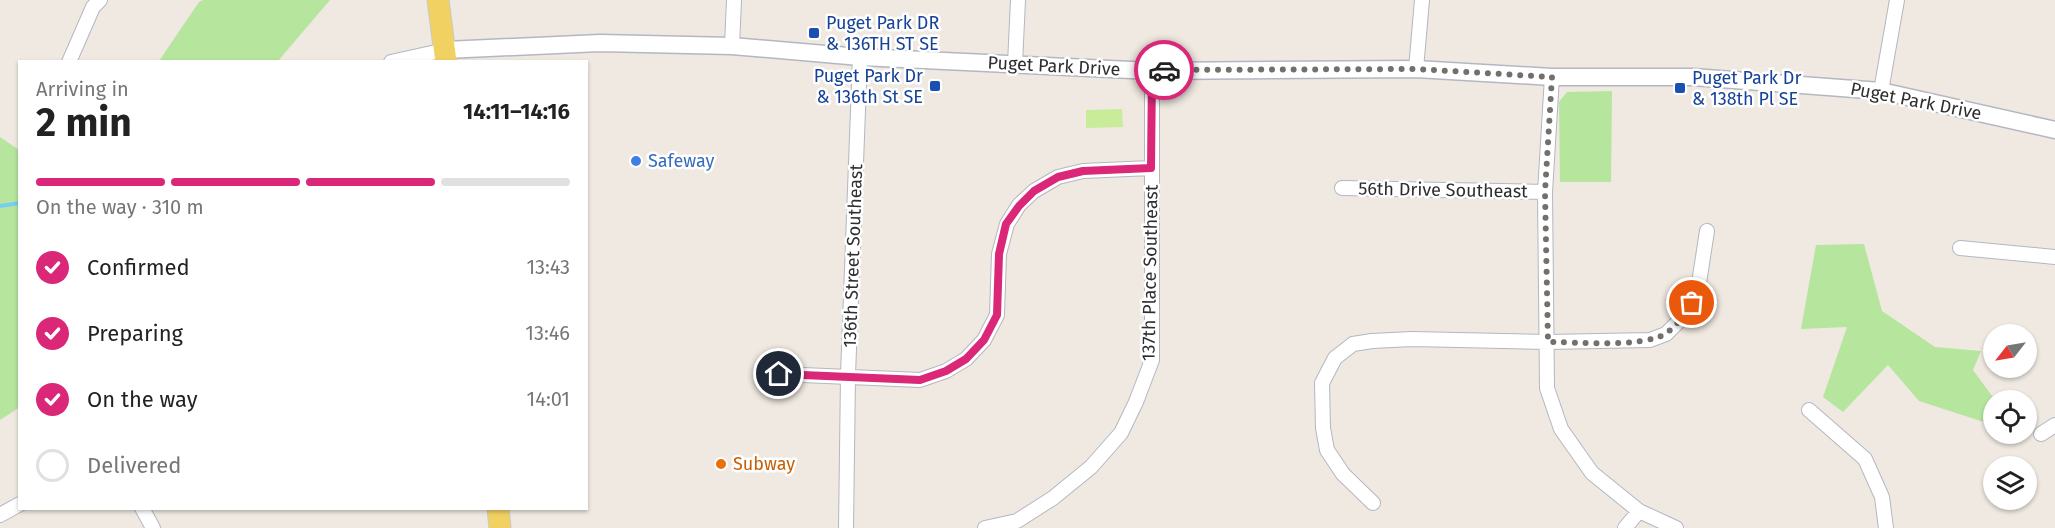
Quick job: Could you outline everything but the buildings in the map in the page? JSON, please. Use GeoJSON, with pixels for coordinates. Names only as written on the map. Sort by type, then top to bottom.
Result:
{"type":"FeatureCollection","features":[{"type":"Feature","properties":{"kind":"main road"},"geometry":{"type":"LineString","coordinates":[[438,0],[445,56]]}},
{"type":"Feature","properties":{"kind":"main road"},"geometry":{"type":"LineString","coordinates":[[498,510],[500,528]]}},
{"type":"Feature","properties":{"kind":"street"},"geometry":{"type":"LineString","coordinates":[[732,46],[734,0]]}},
{"type":"Feature","properties":{"kind":"street"},"geometry":{"type":"LineString","coordinates":[[1015,64],[1018,0]]}},
{"type":"Feature","properties":{"kind":"street"},"geometry":{"type":"LineString","coordinates":[[1416,69],[1422,0]]}},
{"type":"Feature","properties":{"kind":"street"},"geometry":{"type":"LineString","coordinates":[[1881,91],[1897,0]]}},
{"type":"Feature","properties":{"kind":"street"},"geometry":{"type":"LineString","coordinates":[[70,60],[92,2]]}},
{"type":"Feature","properties":{"kind":"street","name":"Puget Park Drive"},"geometry":{"type":"LineString","coordinates":[[445,56],[600,43],[732,46],[860,57],[1152,71],[1416,69],[1552,77],[1693,77],[1881,91],[2055,130]]}},
{"type":"Feature","properties":{"kind":"street"},"geometry":{"type":"LineString","coordinates":[[409,60],[445,56]]}},
{"type":"Feature","properties":{"kind":"street","name":"136th Street Southeast"},"geometry":{"type":"LineString","coordinates":[[846,528],[848,375],[860,57]]}},
{"type":"Feature","properties":{"kind":"street","name":"137th Place Southeast"},"geometry":{"type":"LineString","coordinates":[[985,528],[1017,521],[1053,498],[1091,467],[1121,433],[1152,360],[1152,71]]}},
{"type":"Feature","properties":{"kind":"street"},"geometry":{"type":"LineString","coordinates":[[1552,77],[1545,192],[1547,388],[1561,429],[1592,473],[1639,512],[1676,528]]}},
{"type":"Feature","properties":{"kind":"street"},"geometry":{"type":"LineString","coordinates":[[779,374],[848,375],[920,380],[946,371],[966,359],[984,340],[997,315],[999,254],[1006,224],[1034,191],[1058,177],[1083,171],[1151,168]]}},
{"type":"Feature","properties":{"kind":"street","name":"56th Drive Southeast"},"geometry":{"type":"LineString","coordinates":[[1341,188],[1545,192]]}},
{"type":"Feature","properties":{"kind":"street"},"geometry":{"type":"LineString","coordinates":[[1373,503],[1343,474],[1327,450],[1323,428],[1322,383],[1335,358],[1353,344],[1372,341],[1412,339],[1548,342],[1650,340],[1666,334],[1682,318],[1692,303],[1699,283],[1707,231]]}},
{"type":"Feature","properties":{"kind":"street"},"geometry":{"type":"LineString","coordinates":[[1960,248],[2055,257]]}},
{"type":"Feature","properties":{"kind":"street"},"geometry":{"type":"LineString","coordinates":[[1809,410],[1865,459],[1882,497],[1886,528]]}},
{"type":"Feature","properties":{"kind":"street"},"geometry":{"type":"LineString","coordinates":[[2041,434],[2055,425]]}},
{"type":"Feature","properties":{"kind":"street"},"geometry":{"type":"LineString","coordinates":[[0,515],[18,505]]}},
{"type":"Feature","properties":{"kind":"street"},"geometry":{"type":"LineString","coordinates":[[143,510],[153,528]]}},
{"type":"Feature","properties":{"kind":"street"},"geometry":{"type":"LineString","coordinates":[[1625,528],[1639,512]]}},
{"type":"Feature","properties":{"kind":"green space"},"geometry":{"type":"Polygon","coordinates":[[[203,0],[330,0],[279,60],[160,60],[199,2],[203,0]]]}},
{"type":"Feature","properties":{"kind":"green space"},"geometry":{"type":"Polygon","coordinates":[[[1612,91],[1611,182],[1560,182],[1559,102],[1567,92],[1612,91]]]}},
{"type":"Feature","properties":{"kind":"green space"},"geometry":{"type":"Polygon","coordinates":[[[1122,109],[1123,127],[1086,128],[1086,110],[1122,109]]]}},
{"type":"Feature","properties":{"kind":"green space"},"geometry":{"type":"Polygon","coordinates":[[[0,137],[18,149],[18,408],[0,420],[0,137]]]}},
{"type":"Feature","properties":{"kind":"green space"},"geometry":{"type":"Polygon","coordinates":[[[1864,244],[1882,311],[1935,347],[1981,351],[1973,370],[1988,390],[1983,390],[1983,422],[1919,401],[1888,365],[1843,412],[1823,397],[1847,327],[1801,329],[1816,245],[1864,244]]]}},
{"type":"Feature","properties":{"kind":"waterway"},"geometry":{"type":"LineString","coordinates":[[0,206],[18,203]]}},
{"type":"Feature","properties":{"kind":"way so far"},"geometry":{"type":"LineString","coordinates":[[1164,70],[1416,69],[1552,77],[1545,192],[1548,342],[1650,340],[1666,334],[1682,318],[1692,303]]}},
{"type":"Feature","properties":{"kind":"place","name":"Puget Park DR & 136TH ST SE"},"geometry":{"type":"Point","coordinates":[814,33]}},
{"type":"Feature","properties":{"kind":"place","name":"Puget Park Dr & 136th St SE"},"geometry":{"type":"Point","coordinates":[935,86]}},
{"type":"Feature","properties":{"kind":"place","name":"Puget Park Dr & 138th Pl SE"},"geometry":{"type":"Point","coordinates":[1680,88]}},
{"type":"Feature","properties":{"kind":"place","name":"Safeway"},"geometry":{"type":"Point","coordinates":[636,161]}},
{"type":"Feature","properties":{"kind":"place","name":"Subway"},"geometry":{"type":"Point","coordinates":[721,464]}},
{"type":"Feature","properties":{"kind":"route"},"geometry":{"type":"LineString","coordinates":[[779,374],[848,375],[920,380],[946,371],[966,359],[984,340],[997,315],[999,254],[1006,224],[1019,206],[1034,191],[1058,177],[1083,171],[1151,168],[1152,71],[1164,70]]}}]}
